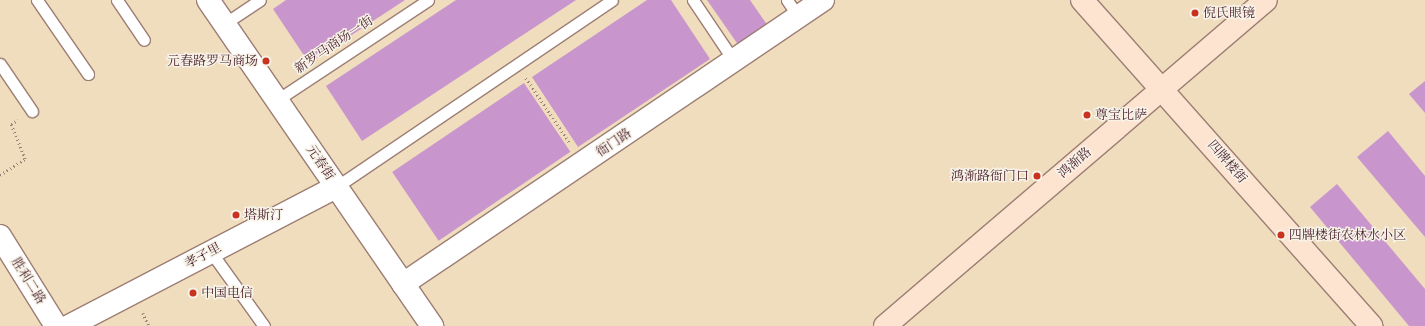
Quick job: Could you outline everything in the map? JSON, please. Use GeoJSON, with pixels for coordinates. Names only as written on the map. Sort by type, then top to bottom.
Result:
{"type":"FeatureCollection","features":[{"type":"Feature","properties":{"kind":"street","name":"元春街"},"geometry":{"type":"LineString","coordinates":[[208,0],[432,326]]}},
{"type":"Feature","properties":{"kind":"street","name":"衙门路"},"geometry":{"type":"LineString","coordinates":[[403,284],[799,18],[823,0]]}},
{"type":"Feature","properties":{"kind":"street","name":"四牌楼街"},"geometry":{"type":"LineString","coordinates":[[1082,0],[1162,88],[1371,326]]}},
{"type":"Feature","properties":{"kind":"street","name":"鸿渐路"},"geometry":{"type":"LineString","coordinates":[[885,326],[1266,0]]}},
{"type":"Feature","properties":{"kind":"street","name":"孝子里"},"geometry":{"type":"LineString","coordinates":[[70,326],[336,187]]}},
{"type":"Feature","properties":{"kind":"street","name":"胜利二路"},"geometry":{"type":"LineString","coordinates":[[0,236],[56,326]]}},
{"type":"Feature","properties":{"kind":"lane"},"geometry":{"type":"LineString","coordinates":[[37,0],[88,74]]}},
{"type":"Feature","properties":{"kind":"lane"},"geometry":{"type":"LineString","coordinates":[[117,0],[144,40]]}},
{"type":"Feature","properties":{"kind":"lane"},"geometry":{"type":"LineString","coordinates":[[224,24],[260,0]]}},
{"type":"Feature","properties":{"kind":"lane","name":"新罗马商场一街"},"geometry":{"type":"LineString","coordinates":[[277,100],[428,0]]}},
{"type":"Feature","properties":{"kind":"lane"},"geometry":{"type":"LineString","coordinates":[[336,187],[612,0]]}},
{"type":"Feature","properties":{"kind":"lane"},"geometry":{"type":"LineString","coordinates":[[693,0],[734,61]]}},
{"type":"Feature","properties":{"kind":"lane"},"geometry":{"type":"LineString","coordinates":[[787,0],[799,18]]}},
{"type":"Feature","properties":{"kind":"lane"},"geometry":{"type":"LineString","coordinates":[[0,64],[32,111]]}},
{"type":"Feature","properties":{"kind":"lane"},"geometry":{"type":"LineString","coordinates":[[212,252],[264,326]]}},
{"type":"Feature","properties":{"kind":"path"},"geometry":{"type":"LineString","coordinates":[[517,64],[584,163]]}},
{"type":"Feature","properties":{"kind":"path"},"geometry":{"type":"LineString","coordinates":[[0,175],[25,159],[11,124],[32,111]]}},
{"type":"Feature","properties":{"kind":"building"},"geometry":{"type":"Polygon","coordinates":[[[286,0],[405,0],[309,63],[273,9],[286,0]]]}},
{"type":"Feature","properties":{"kind":"building"},"geometry":{"type":"Polygon","coordinates":[[[456,0],[576,0],[362,141],[326,86],[456,0]]]}},
{"type":"Feature","properties":{"kind":"building"},"geometry":{"type":"Polygon","coordinates":[[[647,0],[671,0],[710,59],[578,147],[532,77],[647,0]]]}},
{"type":"Feature","properties":{"kind":"building"},"geometry":{"type":"Polygon","coordinates":[[[707,0],[750,0],[768,26],[739,46],[707,0]]]}},
{"type":"Feature","properties":{"kind":"building"},"geometry":{"type":"Polygon","coordinates":[[[1425,81],[1425,113],[1409,94],[1425,81]]]}},
{"type":"Feature","properties":{"kind":"building"},"geometry":{"type":"Polygon","coordinates":[[[524,83],[570,152],[439,241],[392,172],[524,83]]]}},
{"type":"Feature","properties":{"kind":"building"},"geometry":{"type":"Polygon","coordinates":[[[1388,131],[1425,176],[1425,237],[1357,157],[1388,131]]]}},
{"type":"Feature","properties":{"kind":"building"},"geometry":{"type":"Polygon","coordinates":[[[1337,184],[1425,289],[1425,326],[1409,326],[1310,207],[1337,184]]]}},
{"type":"Feature","properties":{"kind":"place","name":"倪氏眼镜"},"geometry":{"type":"Point","coordinates":[1195,13]}},
{"type":"Feature","properties":{"kind":"place","name":"元春路罗马商场"},"geometry":{"type":"Point","coordinates":[266,61]}},
{"type":"Feature","properties":{"kind":"place","name":"尊宝比萨"},"geometry":{"type":"Point","coordinates":[1087,115]}},
{"type":"Feature","properties":{"kind":"place","name":"鸿渐路衙门口"},"geometry":{"type":"Point","coordinates":[1037,176]}},
{"type":"Feature","properties":{"kind":"place","name":"塔斯汀"},"geometry":{"type":"Point","coordinates":[236,215]}},
{"type":"Feature","properties":{"kind":"place","name":"四牌楼街农林水小区"},"geometry":{"type":"Point","coordinates":[1281,235]}},
{"type":"Feature","properties":{"kind":"place","name":"中国电信"},"geometry":{"type":"Point","coordinates":[193,293]}}]}
